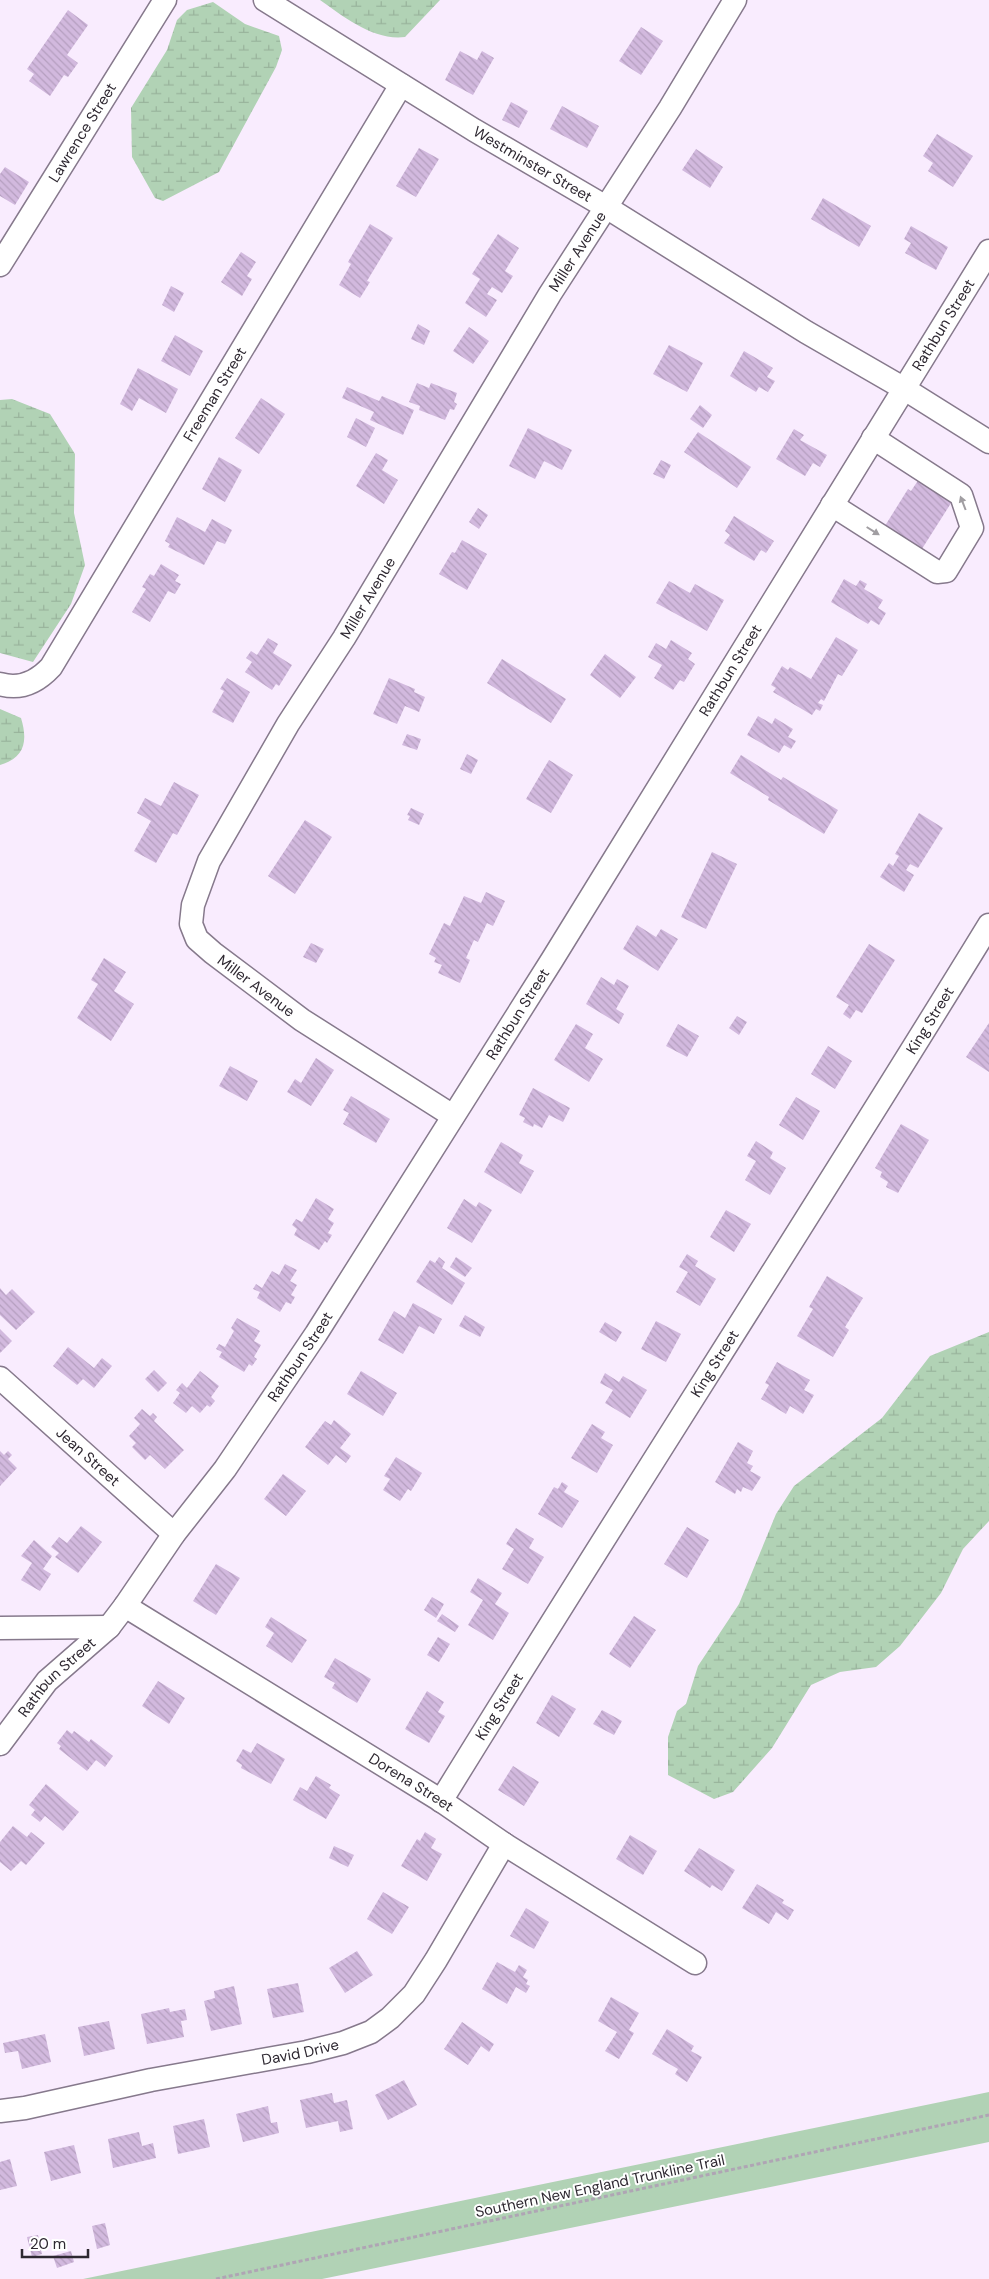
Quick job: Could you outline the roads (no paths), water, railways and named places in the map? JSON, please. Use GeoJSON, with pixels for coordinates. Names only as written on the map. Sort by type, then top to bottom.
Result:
{"type":"FeatureCollection","features":[{"type":"Feature","properties":{"kind":"street","name":"Lawrence Street"},"geometry":{"type":"LineString","coordinates":[[0,265],[165,0]]}},
{"type":"Feature","properties":{"kind":"street","name":"Westminster Street"},"geometry":{"type":"LineString","coordinates":[[265,0],[401,85],[606,207],[806,332],[903,388],[989,442]]}},
{"type":"Feature","properties":{"kind":"street","name":"Miller Avenue"},"geometry":{"type":"LineString","coordinates":[[453,1116],[302,1020],[221,959],[198,939],[191,924],[193,905],[209,861],[288,724],[344,638],[530,326],[670,108],[735,0]]}},
{"type":"Feature","properties":{"kind":"street","name":"Freeman Street"},"geometry":{"type":"LineString","coordinates":[[7,685],[34,681],[51,667],[401,85]]}},
{"type":"Feature","properties":{"kind":"street","name":"Rathbun Street"},"geometry":{"type":"LineString","coordinates":[[0,1744],[47,1681],[108,1627],[125,1606],[174,1534],[225,1469],[316,1334],[552,960],[989,251]]}},
{"type":"Feature","properties":{"kind":"street"},"geometry":{"type":"LineString","coordinates":[[832,505],[937,572],[946,571],[972,528],[961,495],[873,438]]}},
{"type":"Feature","properties":{"kind":"street","name":"King Street"},"geometry":{"type":"LineString","coordinates":[[441,1801],[578,1578],[762,1292],[989,925]]}},
{"type":"Feature","properties":{"kind":"street","name":"Jean Street"},"geometry":{"type":"LineString","coordinates":[[0,1378],[174,1534]]}},
{"type":"Feature","properties":{"kind":"street","name":"Dorena Street"},"geometry":{"type":"LineString","coordinates":[[125,1606],[441,1801],[504,1844],[695,1963]]}},
{"type":"Feature","properties":{"kind":"street"},"geometry":{"type":"LineString","coordinates":[[0,1628],[108,1627]]}},
{"type":"Feature","properties":{"kind":"street","name":"David Drive"},"geometry":{"type":"LineString","coordinates":[[0,2111],[25,2108],[151,2080],[307,2052],[344,2043],[371,2032],[390,2018],[414,1994],[504,1844]]}}]}
